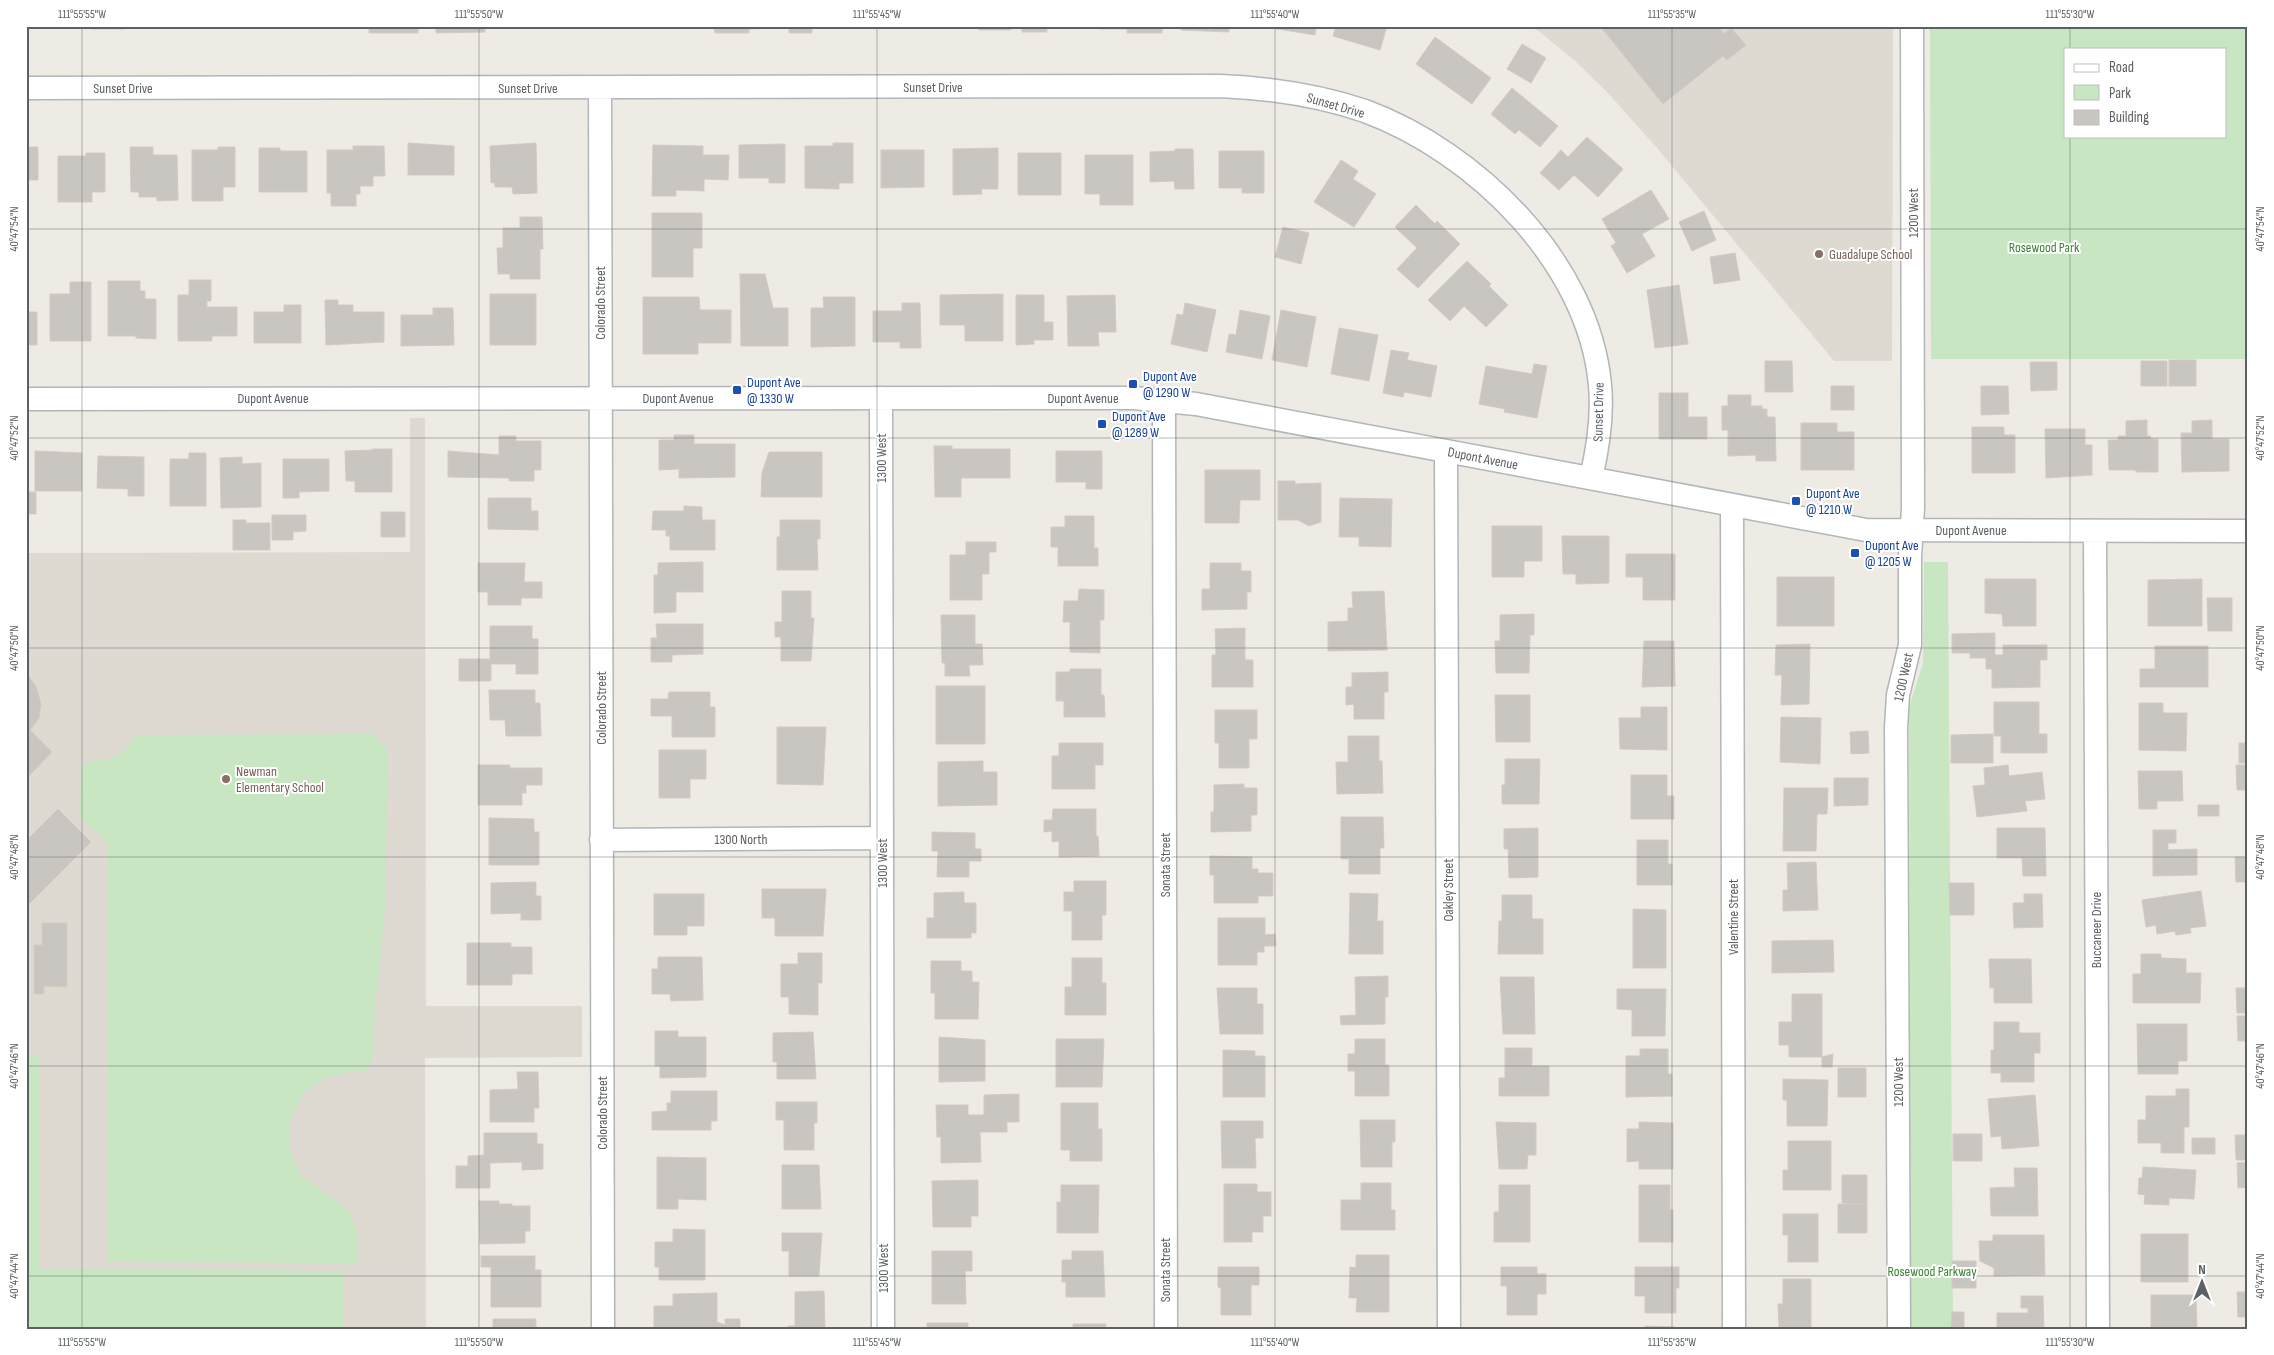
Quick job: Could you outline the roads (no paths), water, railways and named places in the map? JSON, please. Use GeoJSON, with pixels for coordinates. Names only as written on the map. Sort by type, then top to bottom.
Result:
{"type":"FeatureCollection","features":[{"type":"Feature","properties":{"kind":"street","name":"1200 West"},"geometry":{"type":"LineString","coordinates":[[1899,1329],[1896,711],[1910,645],[1914,508],[1912,26]]}},
{"type":"Feature","properties":{"kind":"street","name":"Sunset Drive"},"geometry":{"type":"LineString","coordinates":[[26,88],[1220,86],[1259,88],[1296,94],[1365,112],[1401,128],[1432,146],[1492,189],[1522,220],[1561,270],[1575,295],[1585,319],[1600,383],[1600,422],[1591,478]]}},
{"type":"Feature","properties":{"kind":"street","name":"Colorado Street"},"geometry":{"type":"LineString","coordinates":[[600,88],[603,1329]]}},
{"type":"Feature","properties":{"kind":"street","name":"1300 West"},"geometry":{"type":"LineString","coordinates":[[881,398],[883,1329]]}},
{"type":"Feature","properties":{"kind":"street","name":"Dupont Avenue"},"geometry":{"type":"LineString","coordinates":[[26,399],[1134,398],[1196,404],[1866,530],[2248,531]]}},
{"type":"Feature","properties":{"kind":"street","name":"Sonata Street"},"geometry":{"type":"LineString","coordinates":[[1164,400],[1166,1329]]}},
{"type":"Feature","properties":{"kind":"street","name":"Oakley Street"},"geometry":{"type":"LineString","coordinates":[[1446,451],[1449,1329]]}},
{"type":"Feature","properties":{"kind":"street","name":"Valentine Street"},"geometry":{"type":"LineString","coordinates":[[1732,505],[1734,1329]]}},
{"type":"Feature","properties":{"kind":"street","name":"Buccaneer Drive"},"geometry":{"type":"LineString","coordinates":[[2095,531],[2098,1329]]}},
{"type":"Feature","properties":{"kind":"street","name":"1300 North"},"geometry":{"type":"LineString","coordinates":[[601,840],[882,838]]}},
{"type":"Feature","properties":{"kind":"place","name":"Guadalupe School"},"geometry":{"type":"Point","coordinates":[1819,254]}},
{"type":"Feature","properties":{"kind":"place","name":"Dupont Ave @ 1290 W"},"geometry":{"type":"Point","coordinates":[1133,384]}},
{"type":"Feature","properties":{"kind":"place","name":"Dupont Ave @ 1330 W"},"geometry":{"type":"Point","coordinates":[737,390]}},
{"type":"Feature","properties":{"kind":"place","name":"Dupont Ave @ 1289 W"},"geometry":{"type":"Point","coordinates":[1102,424]}},
{"type":"Feature","properties":{"kind":"place","name":"Dupont Ave @ 1210 W"},"geometry":{"type":"Point","coordinates":[1796,501]}},
{"type":"Feature","properties":{"kind":"place","name":"Dupont Ave @ 1205 W"},"geometry":{"type":"Point","coordinates":[1855,553]}},
{"type":"Feature","properties":{"kind":"place","name":"Newman Elementary School"},"geometry":{"type":"Point","coordinates":[226,779]}},
{"type":"Feature","properties":{"kind":"park label","name":"Rosewood Park"},"geometry":{"type":"Point","coordinates":[2044,247]}},
{"type":"Feature","properties":{"kind":"park label","name":"Rosewood Parkway"},"geometry":{"type":"Point","coordinates":[1932,1271]}}]}
